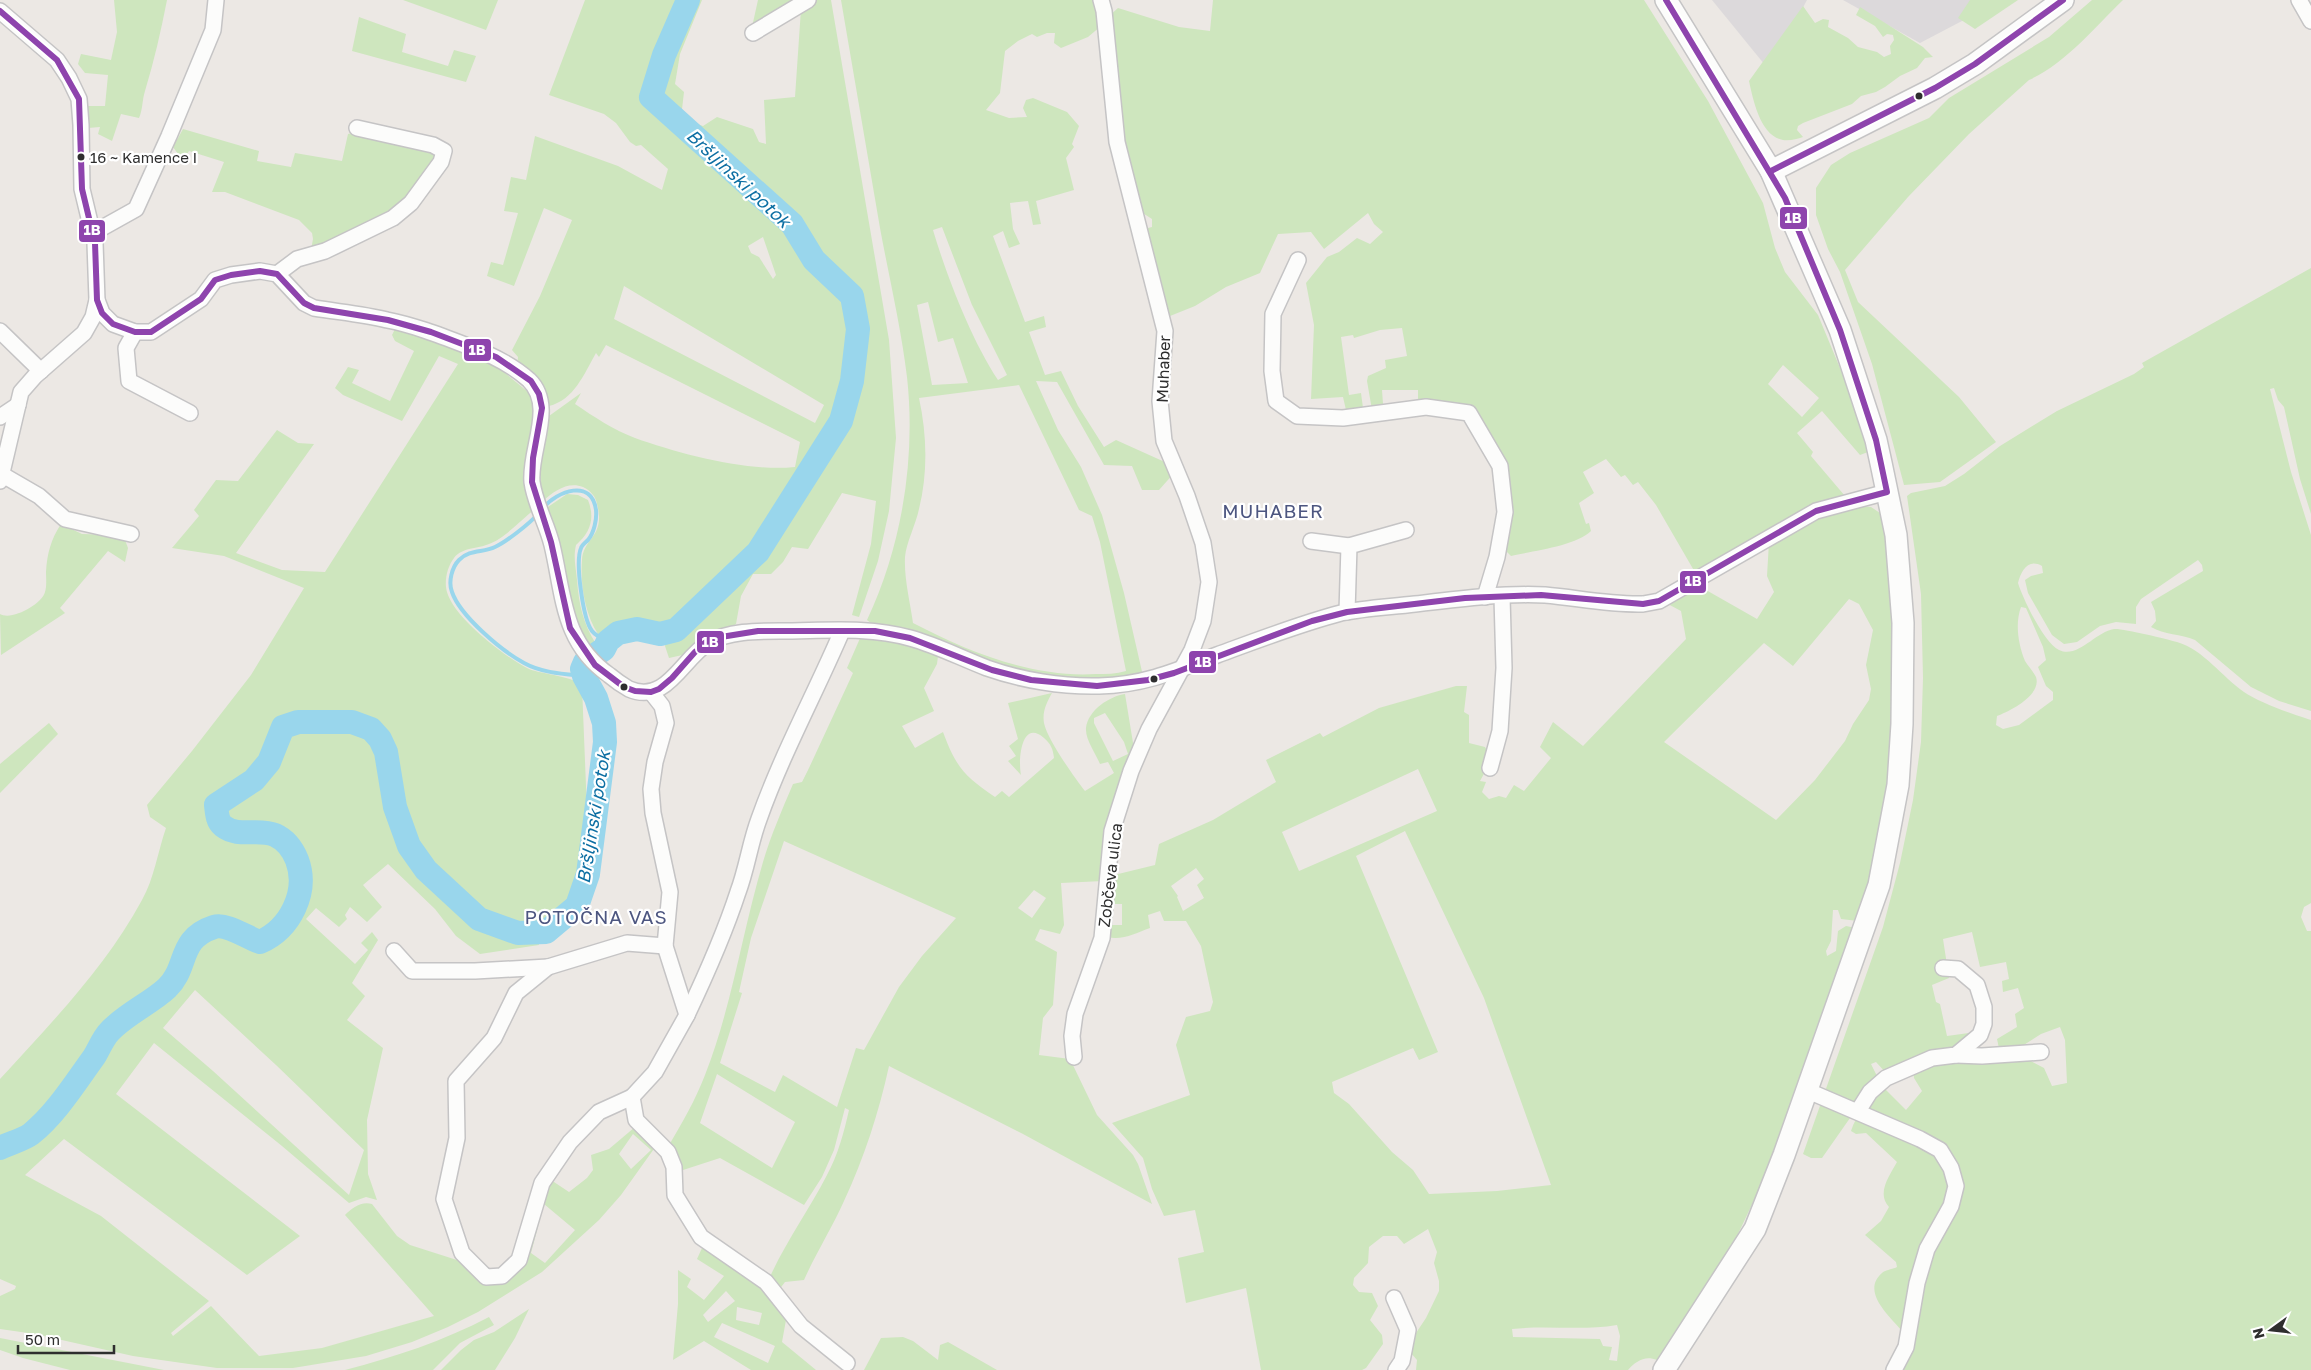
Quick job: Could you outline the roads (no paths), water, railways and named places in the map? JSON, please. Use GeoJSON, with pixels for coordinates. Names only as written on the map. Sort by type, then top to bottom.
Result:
{"type":"FeatureCollection","features":[{"type":"Feature","properties":{"kind":"street"},"geometry":{"type":"LineString","coordinates":[[93,233],[136,209],[170,136],[213,30],[216,0]]}},
{"type":"Feature","properties":{"kind":"street"},"geometry":{"type":"LineString","coordinates":[[753,33],[808,0]]}},
{"type":"Feature","properties":{"kind":"street","name":"Muhaber"},"geometry":{"type":"LineString","coordinates":[[1101,0],[1104,11],[1117,142],[1165,331],[1160,401],[1164,441],[1188,496],[1203,544],[1209,582],[1202,621],[1192,650],[1179,672]]}},
{"type":"Feature","properties":{"kind":"street"},"geometry":{"type":"LineString","coordinates":[[1664,1370],[1754,1229],[1784,1155],[1879,885],[1898,785],[1902,724],[1903,623],[1896,535],[1876,440],[1840,330],[1771,171],[1666,0]]}},
{"type":"Feature","properties":{"kind":"street"},"geometry":{"type":"LineString","coordinates":[[1771,171],[1935,88],[1975,64],[2063,0]]}},
{"type":"Feature","properties":{"kind":"street"},"geometry":{"type":"LineString","coordinates":[[2299,0],[2311,21]]}},
{"type":"Feature","properties":{"kind":"street"},"geometry":{"type":"LineString","coordinates":[[0,11],[57,60],[69,78],[79,99],[82,125],[82,189],[95,243],[98,300],[102,312],[113,324],[134,332],[151,332],[201,299],[215,280],[231,275],[260,271],[276,274],[304,303],[314,308],[388,320],[431,332],[496,356],[531,381],[539,394],[542,408],[533,458],[532,482],[551,542],[567,619],[583,650],[595,665],[624,687],[642,693],[659,689],[672,678],[695,652],[721,637],[758,631],[875,631],[910,638],[992,670],[1031,680],[1097,686],[1148,680],[1179,672],[1229,651],[1312,621],[1346,612],[1485,598],[1541,595],[1631,604],[1659,601],[1816,512],[1887,492]]}},
{"type":"Feature","properties":{"kind":"street"},"geometry":{"type":"LineString","coordinates":[[276,274],[297,259],[325,251],[393,218],[411,203],[441,162],[444,151],[433,145],[357,128]]}},
{"type":"Feature","properties":{"kind":"street"},"geometry":{"type":"LineString","coordinates":[[1298,260],[1273,314],[1272,372],[1276,401],[1297,416],[1343,418],[1426,407],[1469,412],[1500,466],[1505,512],[1485,598]]}},
{"type":"Feature","properties":{"kind":"street"},"geometry":{"type":"LineString","coordinates":[[98,300],[93,317],[84,333],[40,371],[21,392],[1,478],[39,496],[65,519],[131,534]]}},
{"type":"Feature","properties":{"kind":"street"},"geometry":{"type":"LineString","coordinates":[[84,333],[113,324]]}},
{"type":"Feature","properties":{"kind":"street"},"geometry":{"type":"LineString","coordinates":[[0,331],[40,371]]}},
{"type":"Feature","properties":{"kind":"street"},"geometry":{"type":"LineString","coordinates":[[134,332],[126,348],[129,381],[190,414]]}},
{"type":"Feature","properties":{"kind":"street"},"geometry":{"type":"LineString","coordinates":[[0,417],[18,405]]}},
{"type":"Feature","properties":{"kind":"street"},"geometry":{"type":"LineString","coordinates":[[1311,541],[1349,546],[1406,530]]}},
{"type":"Feature","properties":{"kind":"street"},"geometry":{"type":"LineString","coordinates":[[1346,612],[1349,546]]}},
{"type":"Feature","properties":{"kind":"street"},"geometry":{"type":"LineString","coordinates":[[1490,768],[1500,731],[1504,668],[1502,597]]}},
{"type":"Feature","properties":{"kind":"street"},"geometry":{"type":"LineString","coordinates":[[548,967],[516,993],[494,1038],[456,1081],[457,1138],[444,1199],[462,1253],[486,1276],[502,1276],[519,1260],[542,1183],[570,1142],[599,1112],[632,1097],[655,1072],[687,1015],[716,954],[739,890],[758,820],[788,748],[842,631]]}},
{"type":"Feature","properties":{"kind":"street","name":"Zobčeva ulica"},"geometry":{"type":"LineString","coordinates":[[1074,1057],[1072,1036],[1075,1014],[1102,938],[1112,831],[1131,771],[1149,729],[1179,672]]}},
{"type":"Feature","properties":{"kind":"street"},"geometry":{"type":"LineString","coordinates":[[651,692],[662,706],[666,723],[655,762],[651,789],[653,813],[670,892],[665,946],[687,1015]]}},
{"type":"Feature","properties":{"kind":"street"},"geometry":{"type":"LineString","coordinates":[[394,951],[412,971],[475,971],[548,967],[627,943],[665,946]]}},
{"type":"Feature","properties":{"kind":"street"},"geometry":{"type":"LineString","coordinates":[[1943,968],[1958,969],[1977,985],[1984,1007],[1984,1024],[1980,1035],[1956,1055]]}},
{"type":"Feature","properties":{"kind":"street"},"geometry":{"type":"LineString","coordinates":[[1858,1111],[1870,1092],[1886,1078],[1932,1058],[1956,1055],[1982,1056],[2041,1052]]}},
{"type":"Feature","properties":{"kind":"street"},"geometry":{"type":"LineString","coordinates":[[1806,1090],[1920,1139],[1940,1150],[1952,1168],[1956,1186],[1952,1206],[1927,1249],[1917,1283],[1906,1347],[1894,1370]]}},
{"type":"Feature","properties":{"kind":"street"},"geometry":{"type":"LineString","coordinates":[[632,1097],[636,1120],[668,1152],[674,1167],[675,1196],[701,1237],[766,1282],[801,1326],[847,1363]]}},
{"type":"Feature","properties":{"kind":"street"},"geometry":{"type":"LineString","coordinates":[[1394,1298],[1408,1330],[1402,1361],[1396,1370]]}},
{"type":"Feature","properties":{"kind":"waterway","name":"Bršljinski potok"},"geometry":{"type":"LineString","coordinates":[[0,1148],[28,1136],[49,1117],[80,1077],[110,1031],[123,1019],[161,993],[174,980],[189,946],[202,932],[214,927],[225,927],[260,942],[271,936],[288,919],[298,897],[300,884],[297,860],[291,849],[286,842],[269,833],[229,830],[220,822],[216,805],[254,780],[269,762],[283,727],[298,722],[352,722],[371,729],[380,739],[386,752],[395,807],[409,846],[426,870],[479,919],[518,933],[546,932],[577,906],[588,874],[605,742],[604,723],[596,698],[582,669],[585,662],[604,649],[608,641],[618,633],[637,629],[660,634],[676,630],[758,552],[841,421],[852,381],[858,329],[852,296],[814,260],[792,224],[651,97],[664,55],[688,0]]}},
{"type":"Feature","properties":{"kind":"waterway"},"geometry":{"type":"LineString","coordinates":[[543,508],[557,497],[573,491],[581,491],[588,494],[593,500],[596,510],[595,522],[590,537],[581,548],[579,555],[579,577],[589,625],[595,634],[608,641]]}},
{"type":"Feature","properties":{"kind":"waterway"},"geometry":{"type":"LineString","coordinates":[[537,515],[500,545],[468,554],[459,560],[451,575],[450,584],[452,592],[456,601],[472,622],[494,642],[524,663],[546,671],[584,676]]}},
{"type":"Feature","properties":{"kind":"place","name":"16 ~ Kamence I"},"geometry":{"type":"Point","coordinates":[81,157]}},
{"type":"Feature","properties":{"kind":"district","name":"MUHABER"},"geometry":{"type":"Point","coordinates":[1273,510]}},
{"type":"Feature","properties":{"kind":"district","name":"POTOČNA VAS"},"geometry":{"type":"Point","coordinates":[596,916]}}]}
